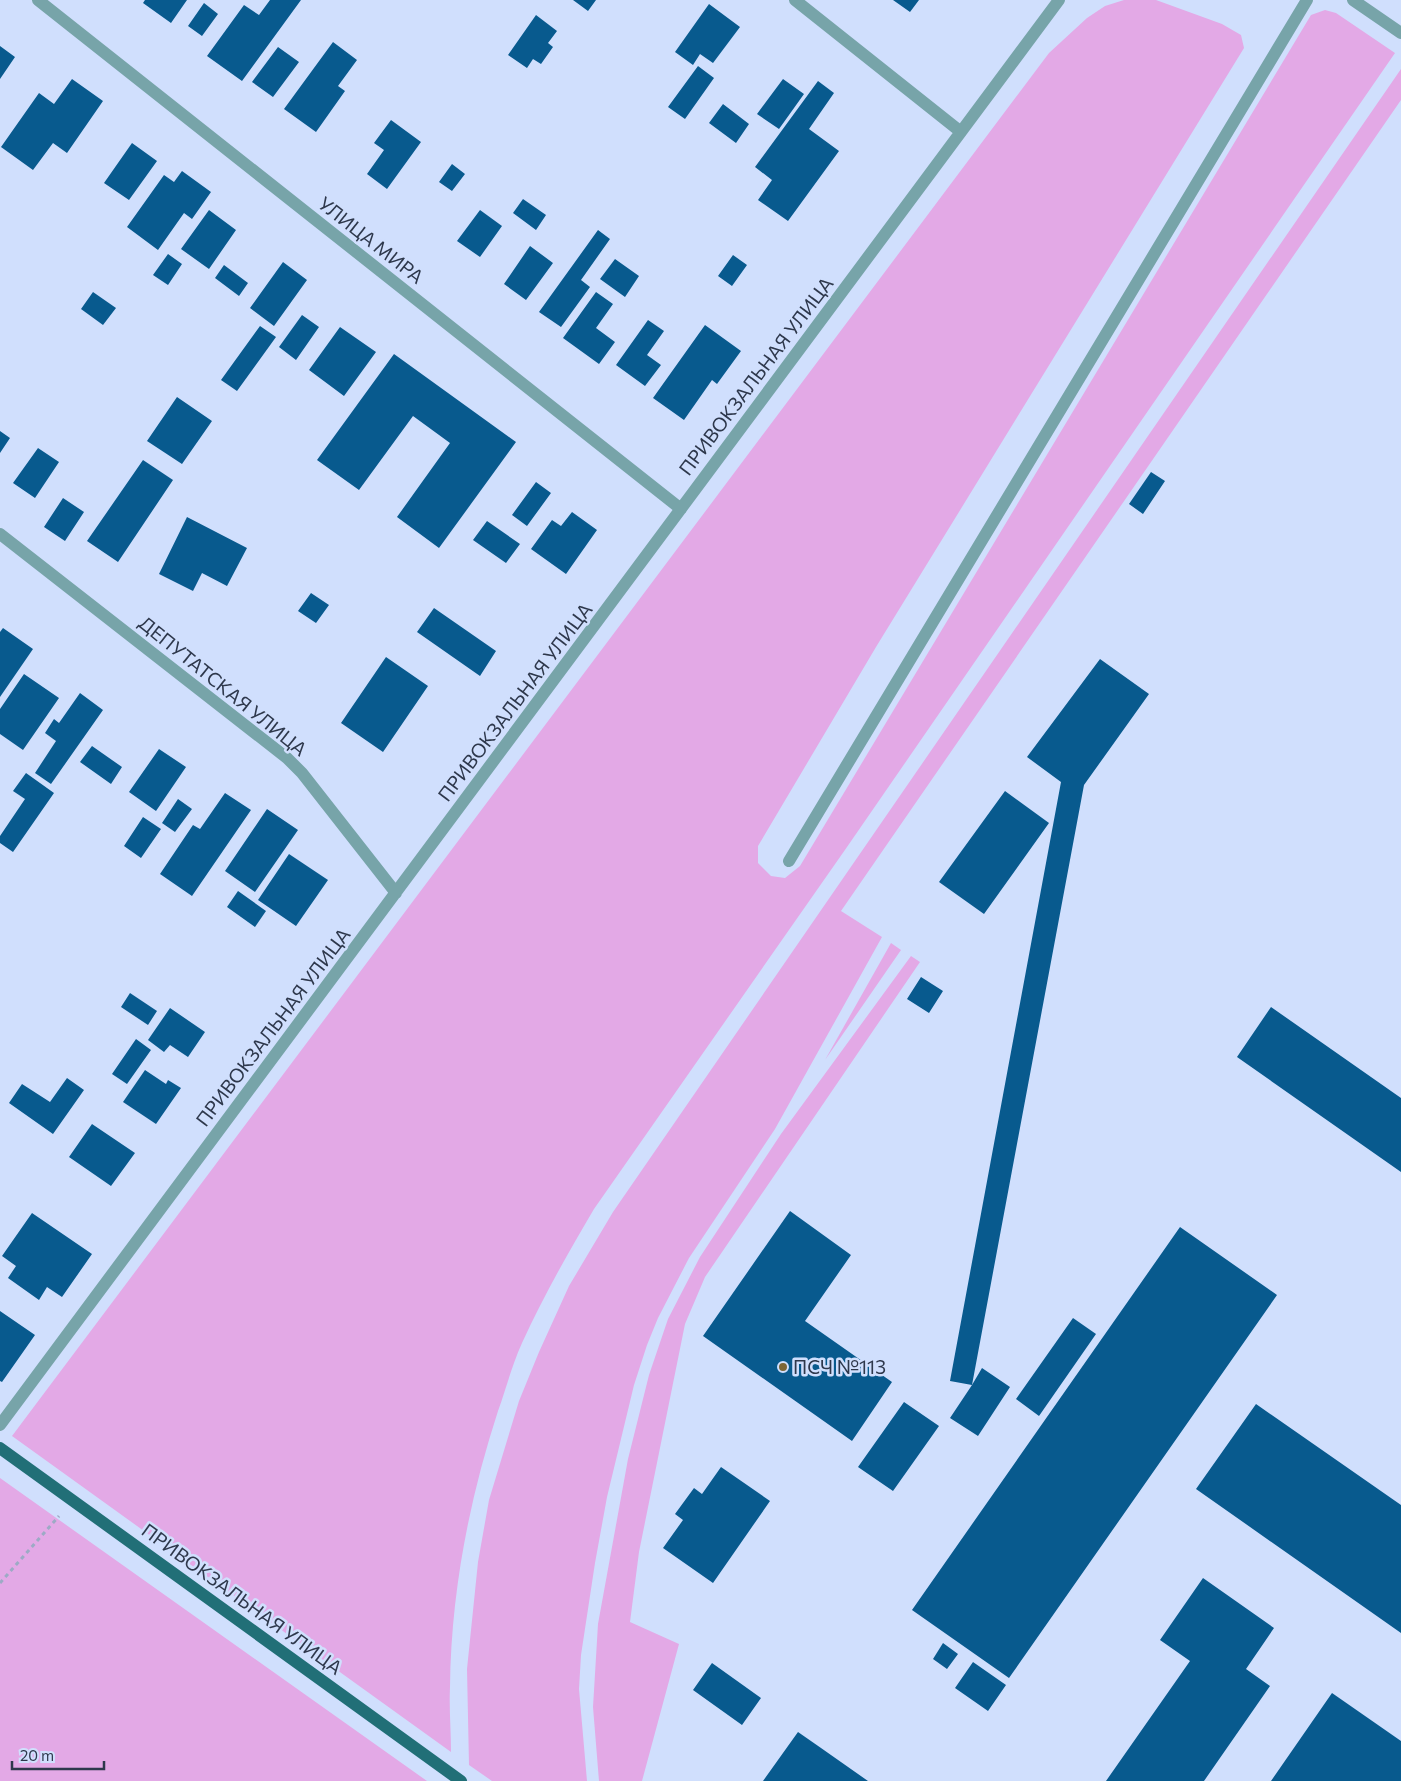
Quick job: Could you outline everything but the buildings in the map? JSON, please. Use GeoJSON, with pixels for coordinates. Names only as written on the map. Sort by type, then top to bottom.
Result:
{"type":"FeatureCollection","features":[{"type":"Feature","properties":{"kind":"main road","name":"ПРИВОКЗАЛЬНАЯ УЛИЦА"},"geometry":{"type":"LineString","coordinates":[[0,1448],[461,1781]]}},
{"type":"Feature","properties":{"kind":"street","name":"УЛИЦА МИРА"},"geometry":{"type":"LineString","coordinates":[[38,0],[681,509]]}},
{"type":"Feature","properties":{"kind":"street"},"geometry":{"type":"LineString","coordinates":[[795,0],[961,132]]}},
{"type":"Feature","properties":{"kind":"street","name":"ПРИВОКЗАЛЬНАЯ УЛИЦА"},"geometry":{"type":"LineString","coordinates":[[0,1426],[1059,0]]}},
{"type":"Feature","properties":{"kind":"street"},"geometry":{"type":"LineString","coordinates":[[789,861],[1307,0]]}},
{"type":"Feature","properties":{"kind":"street"},"geometry":{"type":"LineString","coordinates":[[1353,0],[1401,33]]}},
{"type":"Feature","properties":{"kind":"street","name":"ДЕПУТАТСКАЯ УЛИЦА"},"geometry":{"type":"LineString","coordinates":[[0,534],[287,758],[302,773],[396,892]]}},
{"type":"Feature","properties":{"kind":"path"},"geometry":{"type":"LineString","coordinates":[[0,1583],[72,1501]]}},
{"type":"Feature","properties":{"kind":"shaded area"},"geometry":{"type":"Polygon","coordinates":[[[1124,0],[1156,0],[1222,24],[1241,35],[1244,48],[876,647],[758,846],[758,863],[771,876],[785,878],[800,866],[1311,15],[1325,10],[1336,13],[1395,53],[847,847],[594,1209],[565,1259],[538,1309],[515,1360],[478,1478],[464,1547],[454,1617],[450,1695],[451,1752],[12,1436],[1049,53],[1087,18],[1105,6],[1124,0]]]}},
{"type":"Feature","properties":{"kind":"shaded area"},"geometry":{"type":"Polygon","coordinates":[[[1401,69],[1401,100],[841,911],[882,937],[775,1129],[689,1258],[658,1318],[634,1385],[607,1497],[581,1655],[579,1689],[587,1781],[492,1781],[469,1765],[467,1669],[478,1562],[489,1500],[519,1401],[569,1286],[613,1212],[1401,69]]]}},
{"type":"Feature","properties":{"kind":"shaded area"},"geometry":{"type":"Polygon","coordinates":[[[891,943],[901,950],[825,1060],[891,943]]]}},
{"type":"Feature","properties":{"kind":"shaded area"},"geometry":{"type":"Polygon","coordinates":[[[911,956],[920,962],[705,1277],[685,1324],[639,1552],[630,1622],[679,1644],[642,1781],[599,1781],[593,1707],[598,1624],[628,1459],[649,1375],[668,1319],[700,1257],[781,1134],[911,956]]]}},
{"type":"Feature","properties":{"kind":"shaded area"},"geometry":{"type":"Polygon","coordinates":[[[0,1478],[427,1781],[0,1781],[0,1478]]]}},
{"type":"Feature","properties":{"kind":"place","name":"ПСЧ №113"},"geometry":{"type":"Point","coordinates":[783,1367]}}]}
